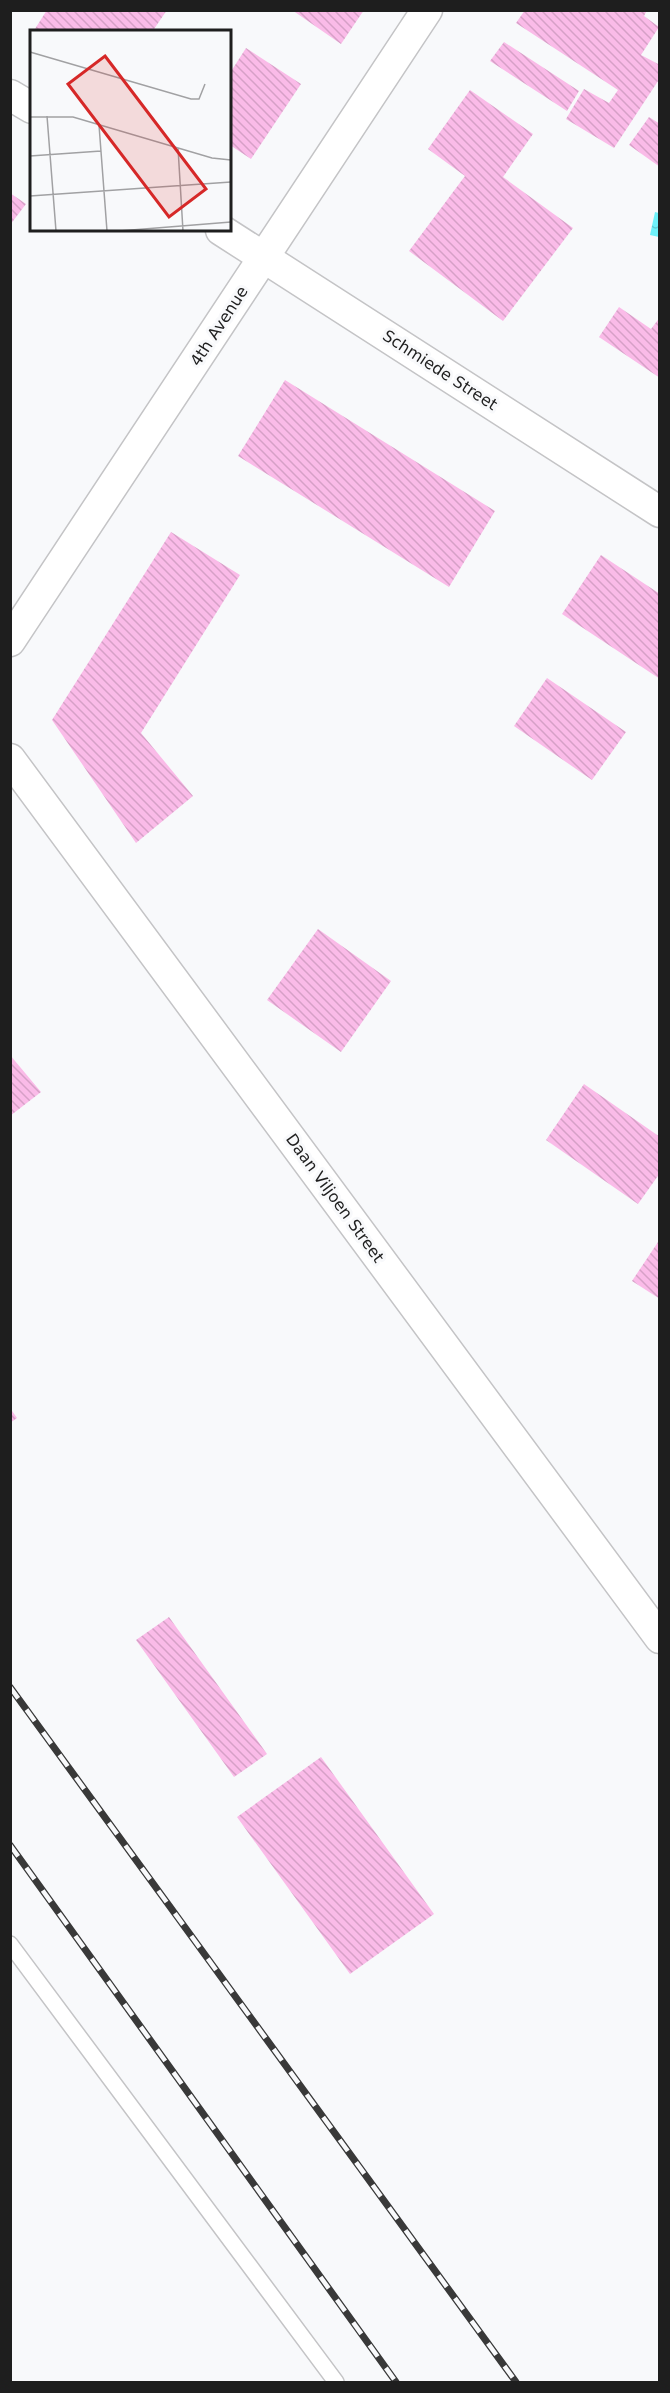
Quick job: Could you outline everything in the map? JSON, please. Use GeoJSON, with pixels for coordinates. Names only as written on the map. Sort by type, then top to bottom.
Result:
{"type":"FeatureCollection","features":[{"type":"Feature","properties":{"kind":"street","name":"4th Avenue"},"geometry":{"type":"LineString","coordinates":[[10,641],[427,10]]}},
{"type":"Feature","properties":{"kind":"street"},"geometry":{"type":"LineString","coordinates":[[10,95],[30,107]]}},
{"type":"Feature","properties":{"kind":"street","name":"Schmiede Street"},"geometry":{"type":"LineString","coordinates":[[223,231],[660,512]]}},
{"type":"Feature","properties":{"kind":"street","name":"Daan Viljoen Street"},"geometry":{"type":"LineString","coordinates":[[10,759],[660,1638]]}},
{"type":"Feature","properties":{"kind":"lane"},"geometry":{"type":"LineString","coordinates":[[10,1944],[336,2382]]}},
{"type":"Feature","properties":{"kind":"water"},"geometry":{"type":"Polygon","coordinates":[[[655,212],[659,213],[659,237],[650,235],[655,212]]]}},
{"type":"Feature","properties":{"kind":"building"},"geometry":{"type":"Polygon","coordinates":[[[47,10],[167,10],[153,30],[34,30],[47,10]]]}},
{"type":"Feature","properties":{"kind":"building"},"geometry":{"type":"Polygon","coordinates":[[[292,10],[364,10],[341,44],[292,10]]]}},
{"type":"Feature","properties":{"kind":"building"},"geometry":{"type":"Polygon","coordinates":[[[525,10],[647,10],[644,16],[659,27],[641,55],[660,65],[660,78],[614,148],[566,119],[584,89],[609,103],[618,90],[516,23],[525,10]]]}},
{"type":"Feature","properties":{"kind":"building"},"geometry":{"type":"Polygon","coordinates":[[[504,42],[579,91],[567,111],[490,61],[504,42]]]}},
{"type":"Feature","properties":{"kind":"building"},"geometry":{"type":"Polygon","coordinates":[[[246,48],[301,84],[251,159],[231,146],[231,71],[246,48]]]}},
{"type":"Feature","properties":{"kind":"building"},"geometry":{"type":"Polygon","coordinates":[[[470,90],[533,134],[503,177],[573,228],[503,321],[409,251],[465,176],[428,149],[470,90]]]}},
{"type":"Feature","properties":{"kind":"building"},"geometry":{"type":"Polygon","coordinates":[[[649,117],[660,124],[660,167],[629,145],[649,117]]]}},
{"type":"Feature","properties":{"kind":"building"},"geometry":{"type":"Polygon","coordinates":[[[10,193],[26,204],[10,225],[10,193]]]}},
{"type":"Feature","properties":{"kind":"building"},"geometry":{"type":"Polygon","coordinates":[[[619,307],[651,329],[660,317],[660,378],[599,337],[619,307]]]}},
{"type":"Feature","properties":{"kind":"building"},"geometry":{"type":"Polygon","coordinates":[[[285,380],[495,511],[449,587],[238,456],[285,380]]]}},
{"type":"Feature","properties":{"kind":"building"},"geometry":{"type":"Polygon","coordinates":[[[171,532],[240,575],[141,733],[193,796],[136,843],[52,720],[171,532]]]}},
{"type":"Feature","properties":{"kind":"building"},"geometry":{"type":"Polygon","coordinates":[[[601,555],[660,594],[660,679],[562,614],[601,555]]]}},
{"type":"Feature","properties":{"kind":"building"},"geometry":{"type":"Polygon","coordinates":[[[547,678],[626,732],[592,780],[514,726],[547,678]]]}},
{"type":"Feature","properties":{"kind":"building"},"geometry":{"type":"Polygon","coordinates":[[[318,929],[391,981],[341,1052],[267,1000],[318,929]]]}},
{"type":"Feature","properties":{"kind":"building"},"geometry":{"type":"Polygon","coordinates":[[[10,1055],[41,1092],[10,1116],[10,1055]]]}},
{"type":"Feature","properties":{"kind":"building"},"geometry":{"type":"Polygon","coordinates":[[[584,1084],[660,1137],[660,1173],[638,1204],[546,1140],[584,1084]]]}},
{"type":"Feature","properties":{"kind":"building"},"geometry":{"type":"Polygon","coordinates":[[[660,1239],[660,1299],[632,1281],[660,1239]]]}},
{"type":"Feature","properties":{"kind":"building"},"geometry":{"type":"Polygon","coordinates":[[[10,1408],[17,1418],[10,1423],[10,1408]]]}},
{"type":"Feature","properties":{"kind":"building"},"geometry":{"type":"Polygon","coordinates":[[[169,1617],[267,1754],[234,1777],[136,1640],[169,1617]]]}},
{"type":"Feature","properties":{"kind":"building"},"geometry":{"type":"Polygon","coordinates":[[[321,1757],[434,1914],[350,1974],[237,1817],[321,1757]]]}},
{"type":"Feature","properties":{"kind":"railway"},"geometry":{"type":"LineString","coordinates":[[10,1687],[516,2382]]}},
{"type":"Feature","properties":{"kind":"railway"},"geometry":{"type":"LineString","coordinates":[[10,1845],[396,2382]]}}]}
